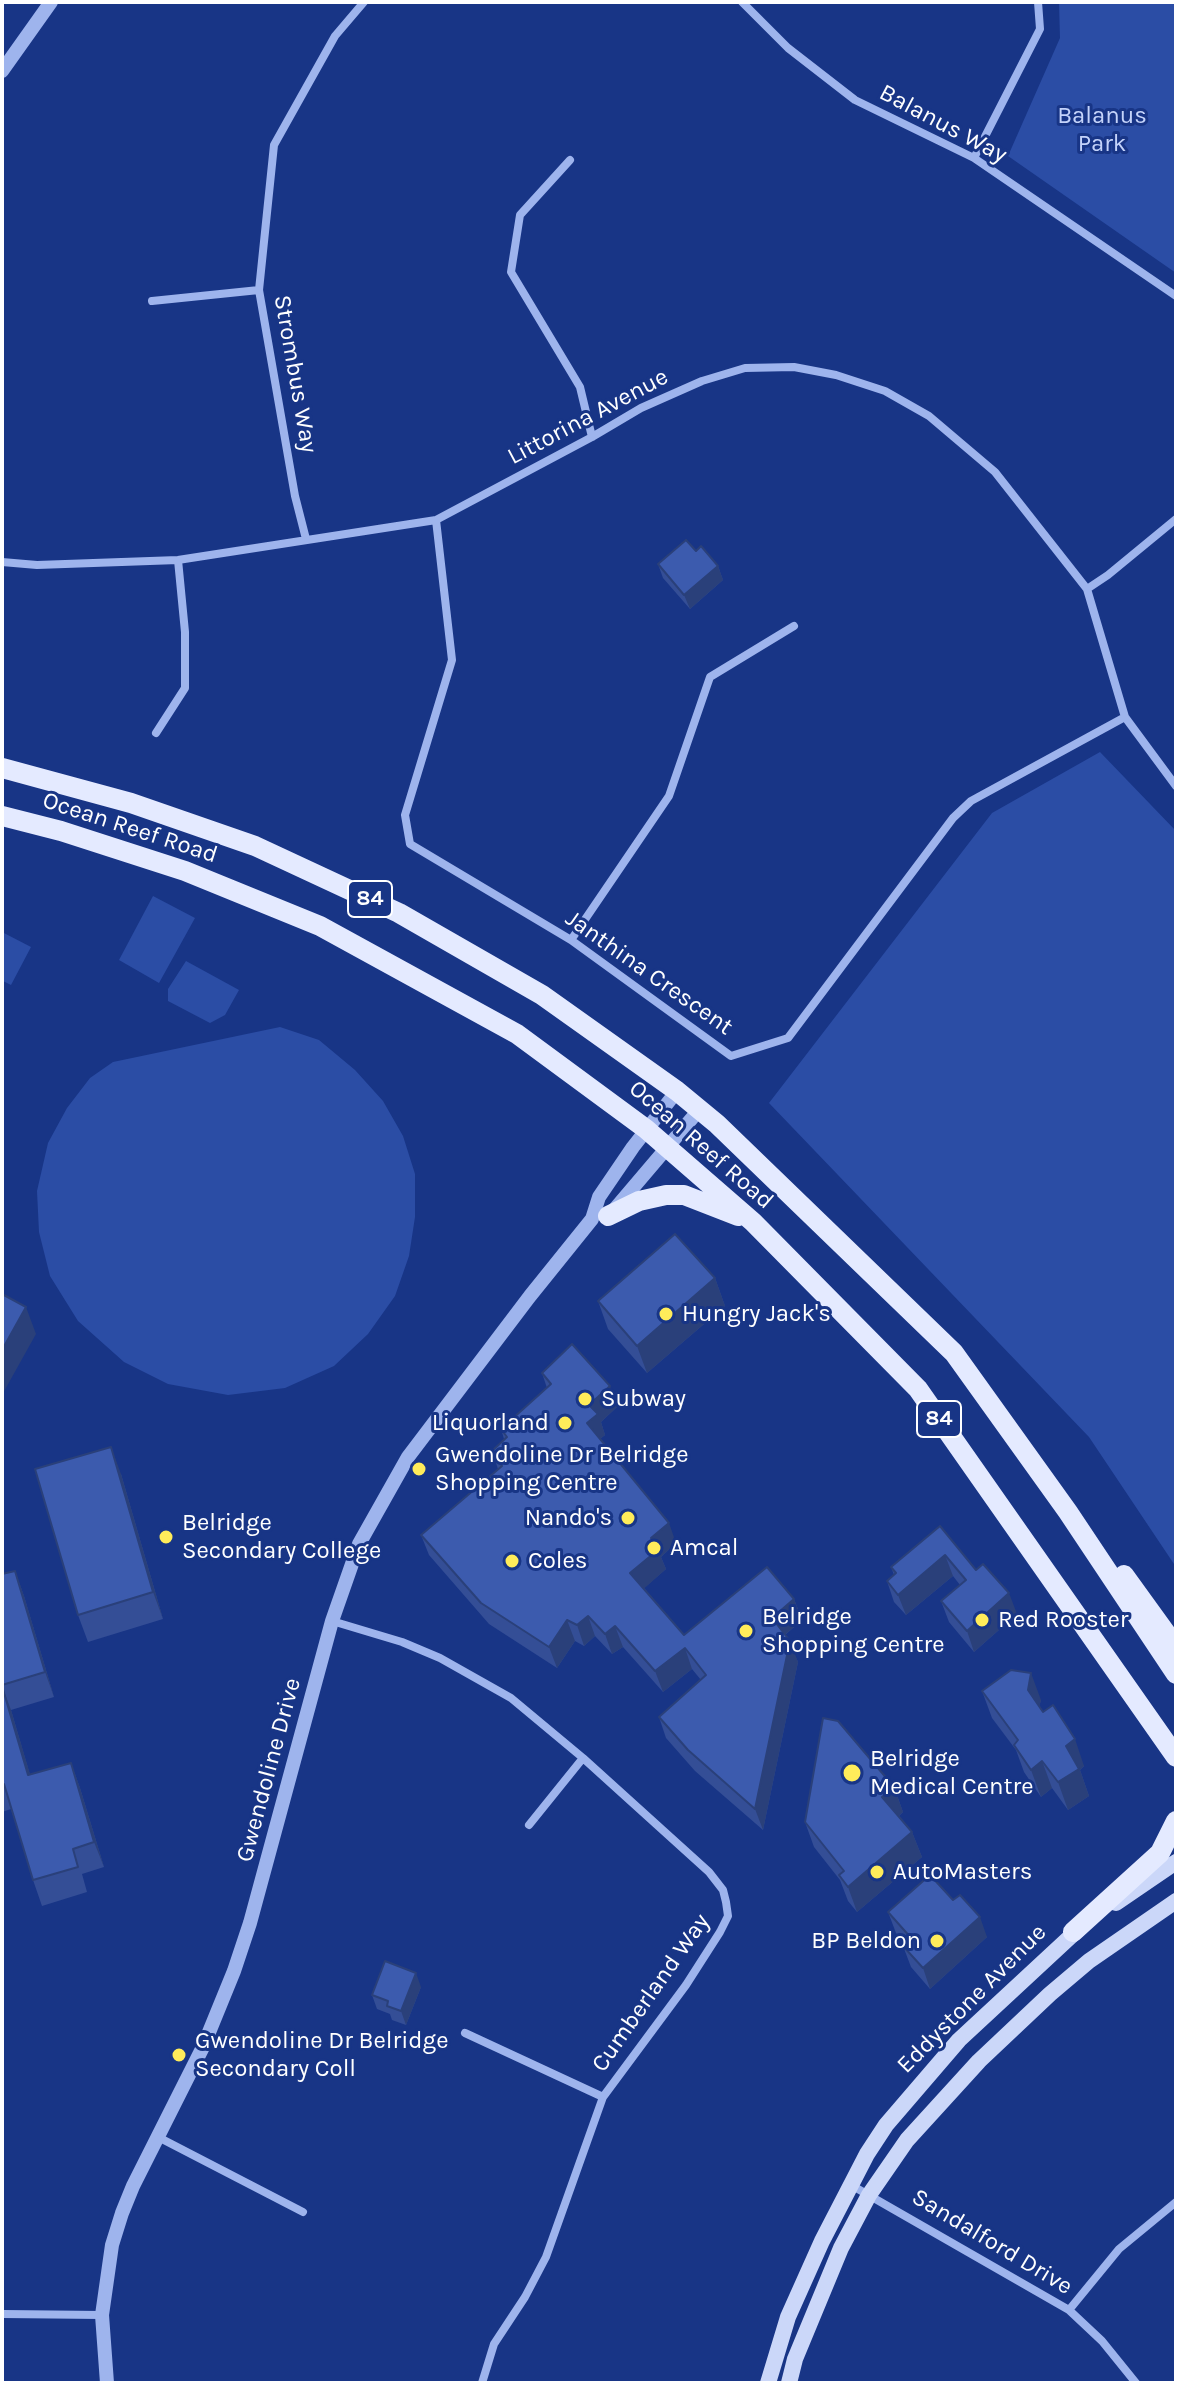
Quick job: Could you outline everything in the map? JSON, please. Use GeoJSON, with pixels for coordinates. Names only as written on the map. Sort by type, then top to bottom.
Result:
{"type":"FeatureCollection","features":[{"type":"Feature","properties":{"kind":"main road","name":"Ocean Reef Road"},"geometry":{"type":"LineString","coordinates":[[2,768],[131,803],[255,846],[399,913],[542,995],[677,1091],[954,1353],[1068,1512],[1176,1674]]}},
{"type":"Feature","properties":{"kind":"main road","name":"Ocean Reef Road"},"geometry":{"type":"LineString","coordinates":[[2,816],[61,831],[185,871],[320,926],[517,1034],[646,1129],[753,1222],[918,1389],[1176,1757]]}},
{"type":"Feature","properties":{"kind":"main road"},"geometry":{"type":"LineString","coordinates":[[600,1218],[639,1201],[684,1195],[753,1222]]}},
{"type":"Feature","properties":{"kind":"main road"},"geometry":{"type":"LineString","coordinates":[[1068,1512],[1135,1587],[1176,1647]]}},
{"type":"Feature","properties":{"kind":"main road"},"geometry":{"type":"LineString","coordinates":[[1073,1932],[1160,1853],[1176,1821]]}},
{"type":"Feature","properties":{"kind":"main road","name":"Eddystone Avenue"},"geometry":{"type":"LineString","coordinates":[[768,2383],[788,2317],[822,2241],[886,2125],[959,2040],[1073,1932],[1176,1862]]}},
{"type":"Feature","properties":{"kind":"main road","name":"Eddystone Avenue"},"geometry":{"type":"LineString","coordinates":[[789,2383],[795,2359],[841,2248],[869,2195],[907,2140],[947,2093],[1050,1994],[1089,1961],[1176,1901]]}},
{"type":"Feature","properties":{"kind":"main road"},"geometry":{"type":"LineString","coordinates":[[1032,1974],[1049,1979],[1089,1961]]}},
{"type":"Feature","properties":{"kind":"street"},"geometry":{"type":"LineString","coordinates":[[2,71],[51,2]]}},
{"type":"Feature","properties":{"kind":"street","name":"Strombus Way"},"geometry":{"type":"LineString","coordinates":[[306,539],[295,496],[259,290],[274,145],[335,36],[364,2]]}},
{"type":"Feature","properties":{"kind":"street","name":"Balanus Way"},"geometry":{"type":"LineString","coordinates":[[742,2],[788,48],[855,100],[974,158],[1176,296]]}},
{"type":"Feature","properties":{"kind":"street"},"geometry":{"type":"LineString","coordinates":[[974,158],[1040,29],[1038,2]]}},
{"type":"Feature","properties":{"kind":"street"},"geometry":{"type":"LineString","coordinates":[[570,160],[520,215],[511,272],[580,387],[592,437]]}},
{"type":"Feature","properties":{"kind":"street"},"geometry":{"type":"LineString","coordinates":[[152,301],[259,290]]}},
{"type":"Feature","properties":{"kind":"street","name":"Littorina Avenue"},"geometry":{"type":"LineString","coordinates":[[2,562],[37,565],[178,560],[436,520],[641,408],[702,381],[745,368],[794,367],[836,375],[885,391],[929,416],[995,472],[1087,589],[1125,717],[1176,786]]}},
{"type":"Feature","properties":{"kind":"street"},"geometry":{"type":"LineString","coordinates":[[1087,589],[1176,519]]}},
{"type":"Feature","properties":{"kind":"street","name":"Janthina Crescent"},"geometry":{"type":"LineString","coordinates":[[436,520],[452,660],[405,815],[410,844],[571,940],[731,1056],[788,1038],[953,818],[971,801],[1125,717]]}},
{"type":"Feature","properties":{"kind":"street"},"geometry":{"type":"LineString","coordinates":[[156,733],[185,688],[185,632],[178,560]]}},
{"type":"Feature","properties":{"kind":"street"},"geometry":{"type":"LineString","coordinates":[[571,940],[669,796],[710,677],[794,626]]}},
{"type":"Feature","properties":{"kind":"street","name":"Gwendoline Drive"},"geometry":{"type":"LineString","coordinates":[[600,1218],[599,1197],[646,1129],[677,1091]]}},
{"type":"Feature","properties":{"kind":"street","name":"Gwendoline Drive"},"geometry":{"type":"LineString","coordinates":[[107,2383],[102,2315],[112,2245],[122,2213],[203,2047],[234,1971],[250,1923],[332,1621],[359,1544],[408,1457],[530,1296],[699,1110]]}},
{"type":"Feature","properties":{"kind":"street","name":"Cumberland Way"},"geometry":{"type":"LineString","coordinates":[[332,1621],[402,1642],[467,1672],[511,1698],[583,1758],[709,1872],[723,1890],[728,1916],[686,1985],[603,2097],[546,2257],[525,2297],[494,2344],[482,2383]]}},
{"type":"Feature","properties":{"kind":"street"},"geometry":{"type":"LineString","coordinates":[[529,1825],[583,1758]]}},
{"type":"Feature","properties":{"kind":"street"},"geometry":{"type":"LineString","coordinates":[[465,2033],[603,2097]]}},
{"type":"Feature","properties":{"kind":"street"},"geometry":{"type":"LineString","coordinates":[[158,2137],[303,2212]]}},
{"type":"Feature","properties":{"kind":"street","name":"Sandalford Drive"},"geometry":{"type":"LineString","coordinates":[[851,2185],[1069,2310],[1102,2341],[1133,2382]]}},
{"type":"Feature","properties":{"kind":"street"},"geometry":{"type":"LineString","coordinates":[[1069,2310],[1119,2249],[1176,2202]]}},
{"type":"Feature","properties":{"kind":"street"},"geometry":{"type":"LineString","coordinates":[[2,2314],[102,2315]]}},
{"type":"Feature","properties":{"kind":"green space","name":"Balanus Park"},"geometry":{"type":"Polygon","coordinates":[[[1059,2],[1176,2],[1176,273],[1008,156],[1060,38],[1059,2]]]}},
{"type":"Feature","properties":{"kind":"green space"},"geometry":{"type":"Polygon","coordinates":[[[1100,752],[1176,831],[1176,1567],[1089,1437],[769,1103],[992,813],[1100,752]]]}},
{"type":"Feature","properties":{"kind":"green space"},"geometry":{"type":"Polygon","coordinates":[[[153,896],[195,918],[159,983],[119,960],[153,896]]]}},
{"type":"Feature","properties":{"kind":"green space"},"geometry":{"type":"Polygon","coordinates":[[[2,932],[31,947],[11,985],[2,983],[2,932]]]}},
{"type":"Feature","properties":{"kind":"green space"},"geometry":{"type":"Polygon","coordinates":[[[186,961],[239,990],[225,1015],[210,1023],[168,1001],[168,989],[186,961]]]}},
{"type":"Feature","properties":{"kind":"green space"},"geometry":{"type":"Polygon","coordinates":[[[280,1027],[319,1040],[355,1070],[383,1101],[403,1136],[415,1174],[415,1217],[409,1256],[395,1296],[368,1334],[334,1366],[285,1388],[228,1395],[168,1384],[124,1362],[78,1321],[50,1276],[39,1232],[37,1191],[48,1143],[67,1108],[90,1078],[113,1062],[280,1027]]]}},
{"type":"Feature","properties":{"kind":"building"},"geometry":{"type":"Polygon","coordinates":[[[686,540],[696,551],[701,546],[718,566],[684,595],[658,564],[686,540]]]}},
{"type":"Feature","properties":{"kind":"building"},"geometry":{"type":"Polygon","coordinates":[[[675,1234],[715,1278],[637,1346],[598,1301],[675,1234]]]}},
{"type":"Feature","properties":{"kind":"building"},"geometry":{"type":"Polygon","coordinates":[[[2,1294],[26,1307],[2,1350],[2,1294]]]}},
{"type":"Feature","properties":{"kind":"building"},"geometry":{"type":"Polygon","coordinates":[[[572,1344],[610,1386],[589,1405],[598,1414],[587,1423],[669,1523],[651,1538],[659,1549],[630,1573],[684,1635],[767,1567],[794,1599],[772,1618],[790,1641],[755,1809],[688,1750],[659,1717],[706,1675],[685,1648],[655,1671],[615,1626],[605,1634],[588,1616],[577,1625],[567,1620],[549,1647],[481,1603],[421,1535],[502,1466],[492,1451],[507,1437],[501,1429],[551,1384],[542,1373],[572,1344]]]}},
{"type":"Feature","properties":{"kind":"building"},"geometry":{"type":"Polygon","coordinates":[[[111,1447],[153,1592],[78,1615],[35,1469],[111,1447]]]}},
{"type":"Feature","properties":{"kind":"building"},"geometry":{"type":"Polygon","coordinates":[[[940,1526],[976,1570],[983,1564],[1009,1593],[967,1631],[941,1601],[966,1580],[945,1555],[898,1595],[887,1581],[896,1573],[891,1567],[940,1526]]]}},
{"type":"Feature","properties":{"kind":"building"},"geometry":{"type":"Polygon","coordinates":[[[15,1571],[45,1672],[2,1685],[2,1574],[15,1571]]]}},
{"type":"Feature","properties":{"kind":"building"},"geometry":{"type":"Polygon","coordinates":[[[1011,1670],[1031,1673],[1028,1690],[1043,1712],[1053,1705],[1075,1739],[1066,1746],[1079,1769],[1058,1782],[1042,1761],[1031,1770],[1014,1745],[1018,1740],[982,1691],[1011,1670]]]}},
{"type":"Feature","properties":{"kind":"building"},"geometry":{"type":"Polygon","coordinates":[[[2,1686],[28,1775],[71,1763],[94,1842],[73,1849],[78,1867],[33,1880],[2,1784],[2,1686]]]}},
{"type":"Feature","properties":{"kind":"building"},"geometry":{"type":"Polygon","coordinates":[[[823,1718],[838,1721],[894,1787],[882,1797],[912,1832],[848,1887],[839,1875],[844,1871],[805,1822],[823,1718]]]}},
{"type":"Feature","properties":{"kind":"building"},"geometry":{"type":"Polygon","coordinates":[[[930,1875],[953,1900],[960,1895],[980,1917],[923,1968],[903,1946],[912,1939],[888,1912],[930,1875]]]}},
{"type":"Feature","properties":{"kind":"building"},"geometry":{"type":"Polygon","coordinates":[[[385,1961],[416,1973],[401,2011],[387,2006],[388,2001],[372,1995],[385,1961]]]}},
{"type":"Feature","properties":{"kind":"place","name":"Hungry Jack's"},"geometry":{"type":"Point","coordinates":[666,1314]}},
{"type":"Feature","properties":{"kind":"place","name":"Subway"},"geometry":{"type":"Point","coordinates":[585,1399]}},
{"type":"Feature","properties":{"kind":"place","name":"Liquorland"},"geometry":{"type":"Point","coordinates":[565,1423]}},
{"type":"Feature","properties":{"kind":"place","name":"Gwendoline Dr Belridge Shopping Centre"},"geometry":{"type":"Point","coordinates":[419,1469]}},
{"type":"Feature","properties":{"kind":"place","name":"Nando's"},"geometry":{"type":"Point","coordinates":[628,1518]}},
{"type":"Feature","properties":{"kind":"place","name":"Belridge Secondary College"},"geometry":{"type":"Point","coordinates":[166,1537]}},
{"type":"Feature","properties":{"kind":"place","name":"Amcal"},"geometry":{"type":"Point","coordinates":[654,1548]}},
{"type":"Feature","properties":{"kind":"place","name":"Coles"},"geometry":{"type":"Point","coordinates":[512,1561]}},
{"type":"Feature","properties":{"kind":"place","name":"Red Rooster"},"geometry":{"type":"Point","coordinates":[982,1620]}},
{"type":"Feature","properties":{"kind":"place","name":"Belridge Shopping Centre"},"geometry":{"type":"Point","coordinates":[746,1631]}},
{"type":"Feature","properties":{"kind":"place","name":"Belridge Medical Centre"},"geometry":{"type":"Point","coordinates":[852,1773]}},
{"type":"Feature","properties":{"kind":"place","name":"AutoMasters"},"geometry":{"type":"Point","coordinates":[877,1872]}},
{"type":"Feature","properties":{"kind":"place","name":"BP Beldon"},"geometry":{"type":"Point","coordinates":[937,1941]}},
{"type":"Feature","properties":{"kind":"place","name":"Gwendoline Dr Belridge Secondary Coll"},"geometry":{"type":"Point","coordinates":[179,2055]}}]}
